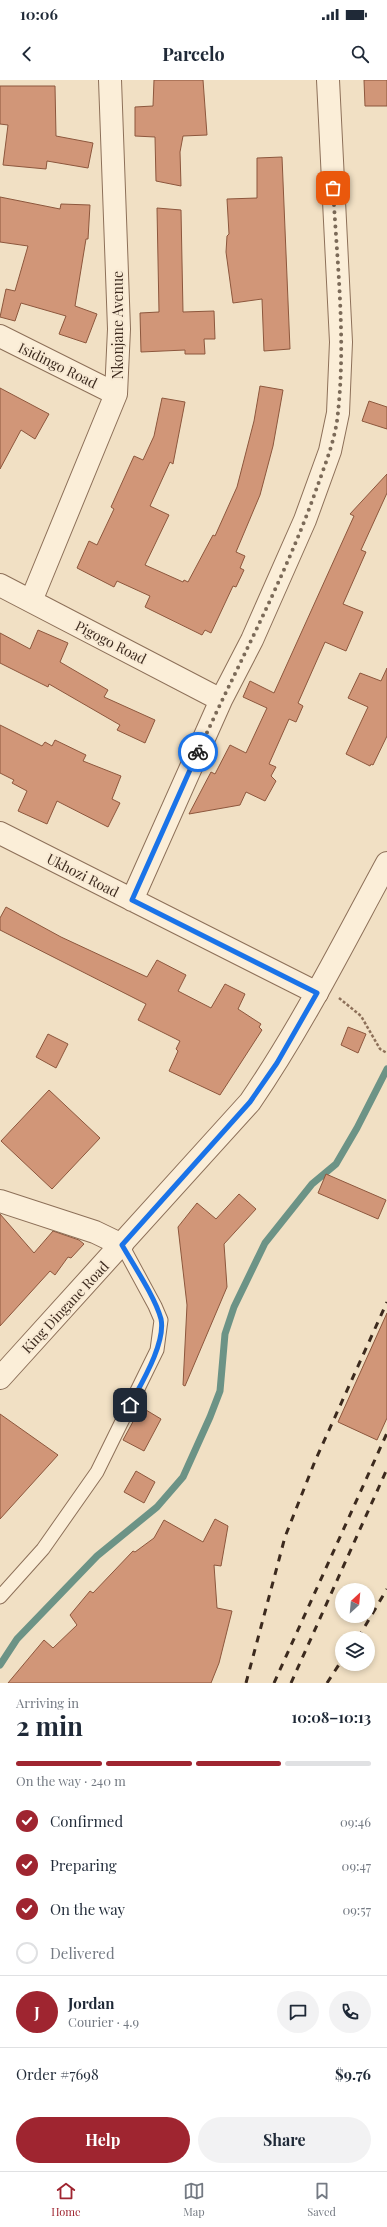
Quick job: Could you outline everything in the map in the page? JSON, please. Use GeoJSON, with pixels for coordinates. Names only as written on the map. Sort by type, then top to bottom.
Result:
{"type":"FeatureCollection","features":[{"type":"Feature","properties":{"kind":"street","name":"Nkonjane Avenue"},"geometry":{"type":"LineString","coordinates":[[31,601],[116,394],[119,329],[110,80]]}},
{"type":"Feature","properties":{"kind":"street"},"geometry":{"type":"LineString","coordinates":[[132,900],[221,700],[252,640],[305,520],[330,451],[338,413],[341,342],[328,80]]}},
{"type":"Feature","properties":{"kind":"street","name":"Isidingo Road"},"geometry":{"type":"LineString","coordinates":[[0,336],[116,394]]}},
{"type":"Feature","properties":{"kind":"street","name":"Pigogo Road"},"geometry":{"type":"LineString","coordinates":[[0,585],[221,700]]}},
{"type":"Feature","properties":{"kind":"street","name":"Ukhozi Road"},"geometry":{"type":"LineString","coordinates":[[0,833],[132,900],[319,988]]}},
{"type":"Feature","properties":{"kind":"street","name":"King Dingane Road"},"geometry":{"type":"LineString","coordinates":[[0,1378],[250,1102],[277,1063],[387,863]]}},
{"type":"Feature","properties":{"kind":"street"},"geometry":{"type":"LineString","coordinates":[[0,1201],[96,1232],[122,1245]]}},
{"type":"Feature","properties":{"kind":"lane"},"geometry":{"type":"LineString","coordinates":[[0,1596],[43,1549],[97,1472],[157,1350],[161,1333],[161,1320],[156,1306],[122,1245]]}},
{"type":"Feature","properties":{"kind":"path"},"geometry":{"type":"LineString","coordinates":[[319,988],[361,1016],[380,1049],[387,1053]]}},
{"type":"Feature","properties":{"kind":"building"},"geometry":{"type":"Polygon","coordinates":[[[154,80],[203,80],[207,135],[183,136],[180,152],[181,186],[156,181],[155,137],[135,136],[135,107],[153,106],[154,80]]]}},
{"type":"Feature","properties":{"kind":"building"},"geometry":{"type":"Polygon","coordinates":[[[364,80],[387,80],[387,106],[365,106],[364,80]]]}},
{"type":"Feature","properties":{"kind":"building"},"geometry":{"type":"Polygon","coordinates":[[[0,86],[55,86],[56,136],[93,143],[88,168],[47,161],[46,169],[3,165],[8,125],[0,124],[0,86]]]}},
{"type":"Feature","properties":{"kind":"building"},"geometry":{"type":"Polygon","coordinates":[[[282,157],[290,349],[264,351],[262,299],[233,303],[226,252],[227,236],[229,234],[227,199],[257,198],[257,158],[282,157]]]}},
{"type":"Feature","properties":{"kind":"building"},"geometry":{"type":"Polygon","coordinates":[[[0,197],[60,209],[61,204],[90,205],[88,239],[86,239],[75,306],[97,314],[86,343],[59,334],[66,316],[21,303],[15,321],[0,317],[6,289],[15,291],[28,246],[0,242],[0,197]]]}},
{"type":"Feature","properties":{"kind":"building"},"geometry":{"type":"Polygon","coordinates":[[[157,208],[181,210],[183,312],[214,311],[215,339],[204,339],[205,354],[185,354],[185,350],[141,352],[140,313],[159,312],[157,208]]]}},
{"type":"Feature","properties":{"kind":"building"},"geometry":{"type":"Polygon","coordinates":[[[260,386],[283,390],[273,446],[260,495],[236,552],[245,556],[240,568],[244,570],[236,587],[233,586],[211,633],[205,630],[202,635],[145,607],[150,596],[117,581],[114,587],[77,568],[89,541],[97,545],[114,509],[111,507],[134,456],[143,460],[154,436],[162,398],[185,402],[173,464],[170,462],[150,506],[169,515],[145,565],[183,582],[184,580],[188,582],[213,535],[215,536],[237,487],[254,421],[260,386]]]}},
{"type":"Feature","properties":{"kind":"building"},"geometry":{"type":"Polygon","coordinates":[[[0,388],[49,414],[35,439],[21,430],[0,469],[0,388]]]}},
{"type":"Feature","properties":{"kind":"building"},"geometry":{"type":"Polygon","coordinates":[[[369,401],[387,407],[387,429],[362,421],[369,401]]]}},
{"type":"Feature","properties":{"kind":"building"},"geometry":{"type":"Polygon","coordinates":[[[387,474],[387,493],[361,550],[366,552],[343,604],[363,612],[346,651],[325,642],[298,703],[303,706],[296,722],[289,719],[269,764],[276,767],[271,776],[276,781],[265,801],[246,792],[240,805],[189,814],[211,772],[215,774],[230,745],[246,753],[267,708],[243,697],[250,681],[274,693],[354,516],[350,514],[387,474]]]}},
{"type":"Feature","properties":{"kind":"building"},"geometry":{"type":"Polygon","coordinates":[[[38,630],[68,643],[60,662],[108,690],[104,697],[155,720],[145,743],[117,730],[120,725],[49,684],[48,687],[0,663],[0,633],[30,649],[38,630]]]}},
{"type":"Feature","properties":{"kind":"building"},"geometry":{"type":"Polygon","coordinates":[[[387,668],[387,736],[373,765],[371,764],[370,766],[346,754],[368,707],[348,698],[360,673],[381,681],[387,668]]]}},
{"type":"Feature","properties":{"kind":"building"},"geometry":{"type":"Polygon","coordinates":[[[0,725],[42,746],[45,742],[52,746],[55,740],[86,755],[83,761],[121,776],[112,799],[120,803],[108,827],[57,801],[47,824],[18,811],[27,791],[12,783],[14,780],[0,773],[0,725]]]}},
{"type":"Feature","properties":{"kind":"building"},"geometry":{"type":"Polygon","coordinates":[[[6,907],[61,937],[147,977],[157,960],[186,975],[178,991],[211,1008],[225,984],[245,994],[238,1009],[261,1024],[259,1027],[262,1030],[220,1095],[169,1071],[178,1051],[176,1049],[180,1041],[138,1020],[146,1004],[0,930],[0,918],[6,907]]]}},
{"type":"Feature","properties":{"kind":"building"},"geometry":{"type":"Polygon","coordinates":[[[348,1027],[366,1034],[358,1053],[341,1045],[348,1027]]]}},
{"type":"Feature","properties":{"kind":"building"},"geometry":{"type":"Polygon","coordinates":[[[48,1034],[68,1044],[56,1068],[36,1057],[48,1034]]]}},
{"type":"Feature","properties":{"kind":"building"},"geometry":{"type":"Polygon","coordinates":[[[49,1090],[100,1138],[52,1189],[1,1141],[49,1090]]]}},
{"type":"Feature","properties":{"kind":"building"},"geometry":{"type":"Polygon","coordinates":[[[326,1174],[386,1200],[378,1219],[318,1193],[326,1174]]]}},
{"type":"Feature","properties":{"kind":"building"},"geometry":{"type":"Polygon","coordinates":[[[239,1194],[256,1209],[224,1244],[227,1287],[185,1386],[183,1385],[187,1305],[178,1227],[197,1203],[216,1219],[239,1194]]]}},
{"type":"Feature","properties":{"kind":"building"},"geometry":{"type":"Polygon","coordinates":[[[0,1214],[34,1253],[53,1231],[79,1240],[84,1244],[71,1258],[68,1257],[55,1275],[50,1271],[0,1326],[0,1214]]]}},
{"type":"Feature","properties":{"kind":"building"},"geometry":{"type":"Polygon","coordinates":[[[387,1313],[387,1418],[377,1440],[338,1422],[387,1313]]]}},
{"type":"Feature","properties":{"kind":"building"},"geometry":{"type":"Polygon","coordinates":[[[141,1407],[161,1419],[144,1451],[123,1440],[141,1407]]]}},
{"type":"Feature","properties":{"kind":"building"},"geometry":{"type":"Polygon","coordinates":[[[0,1414],[58,1455],[0,1519],[0,1414]]]}},
{"type":"Feature","properties":{"kind":"building"},"geometry":{"type":"Polygon","coordinates":[[[136,1471],[155,1482],[144,1503],[124,1492],[136,1471]]]}},
{"type":"Feature","properties":{"kind":"building"},"geometry":{"type":"Polygon","coordinates":[[[215,1519],[228,1526],[221,1566],[214,1565],[217,1608],[232,1611],[219,1663],[211,1683],[8,1683],[44,1640],[53,1648],[77,1625],[70,1615],[90,1591],[93,1593],[133,1551],[135,1552],[154,1538],[164,1520],[203,1542],[215,1519]]]}},
{"type":"Feature","properties":{"kind":"waterway"},"geometry":{"type":"LineString","coordinates":[[0,1665],[17,1639],[97,1556],[157,1507],[183,1477],[220,1391],[225,1334],[234,1307],[265,1243],[312,1184],[336,1164],[357,1128],[387,1069]]}},
{"type":"Feature","properties":{"kind":"railway"},"geometry":{"type":"LineString","coordinates":[[246,1683],[285,1537],[315,1461],[387,1302]]}},
{"type":"Feature","properties":{"kind":"railway"},"geometry":{"type":"LineString","coordinates":[[274,1683],[387,1433]]}},
{"type":"Feature","properties":{"kind":"railway"},"geometry":{"type":"LineString","coordinates":[[291,1683],[387,1469]]}},
{"type":"Feature","properties":{"kind":"railway"},"geometry":{"type":"LineString","coordinates":[[362,1631],[387,1589]]}},
{"type":"Feature","properties":{"kind":"railway"},"geometry":{"type":"LineString","coordinates":[[327,1683],[335,1671]]}},
{"type":"Feature","properties":{"kind":"way so far"},"geometry":{"type":"LineString","coordinates":[[198,752],[221,700],[252,640],[305,520],[330,451],[338,413],[341,342],[333,188]]}},
{"type":"Feature","properties":{"kind":"route"},"geometry":{"type":"LineString","coordinates":[[130,1405],[157,1350],[161,1333],[161,1320],[156,1306],[122,1245],[250,1102],[277,1063],[317,993],[132,900],[198,752]]}}]}
